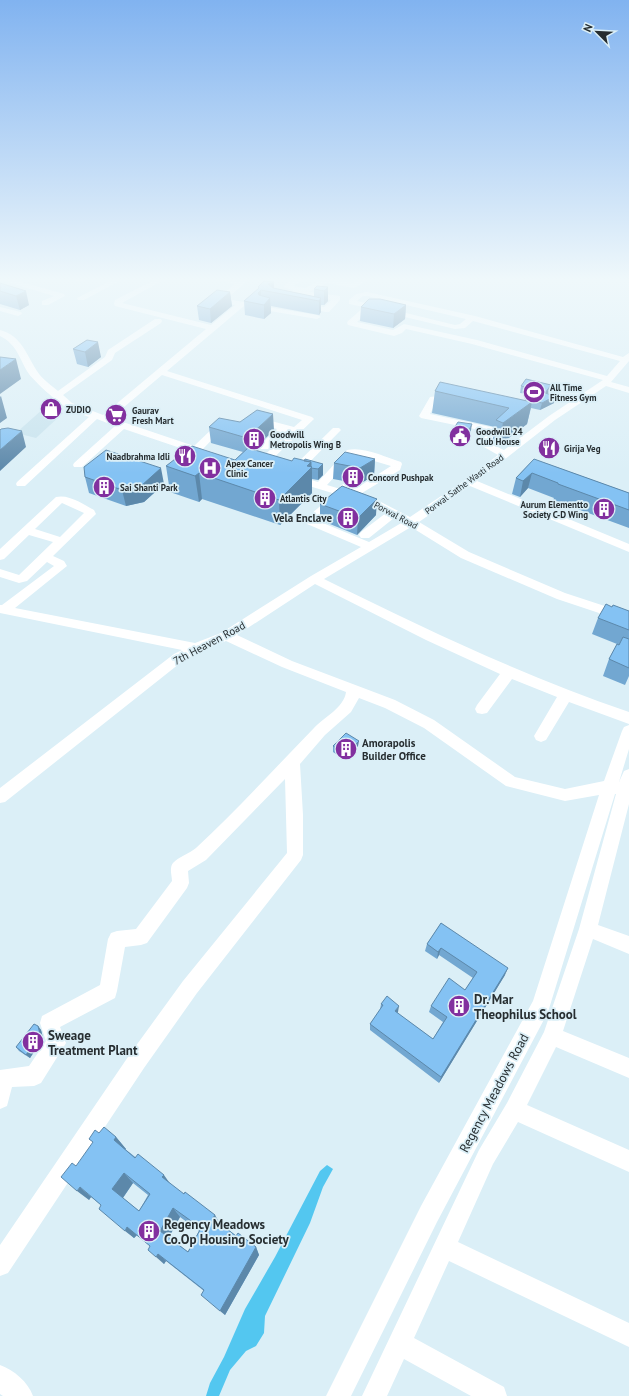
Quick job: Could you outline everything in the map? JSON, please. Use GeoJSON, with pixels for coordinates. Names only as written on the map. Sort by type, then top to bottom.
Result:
{"type":"FeatureCollection","features":[{"type":"Feature","properties":{"kind":"street"},"geometry":{"type":"LineString","coordinates":[[16,343],[33,373],[69,404],[122,425],[216,456]]}},
{"type":"Feature","properties":{"kind":"street"},"geometry":{"type":"LineString","coordinates":[[58,395],[109,358],[112,352],[125,343]]}},
{"type":"Feature","properties":{"kind":"street"},"geometry":{"type":"LineString","coordinates":[[21,484],[100,417],[195,343]]}},
{"type":"Feature","properties":{"kind":"street"},"geometry":{"type":"LineString","coordinates":[[478,343],[607,381],[629,390]]}},
{"type":"Feature","properties":{"kind":"street"},"geometry":{"type":"LineString","coordinates":[[569,343],[627,358]]}},
{"type":"Feature","properties":{"kind":"street","name":"Porwal Sathe Wasti Road"},"geometry":{"type":"LineString","coordinates":[[411,522],[469,482],[543,425],[607,381],[627,358]]}},
{"type":"Feature","properties":{"kind":"street"},"geometry":{"type":"LineString","coordinates":[[160,372],[309,419],[296,432],[254,467],[270,472]]}},
{"type":"Feature","properties":{"kind":"street"},"geometry":{"type":"LineString","coordinates":[[462,406],[433,399],[424,416],[497,431],[482,443],[505,455]]}},
{"type":"Feature","properties":{"kind":"street"},"geometry":{"type":"LineString","coordinates":[[196,450],[219,428],[242,431],[256,420],[296,432]]}},
{"type":"Feature","properties":{"kind":"street"},"geometry":{"type":"LineString","coordinates":[[531,421],[543,425]]}},
{"type":"Feature","properties":{"kind":"street"},"geometry":{"type":"LineString","coordinates":[[78,464],[122,425]]}},
{"type":"Feature","properties":{"kind":"street"},"geometry":{"type":"LineString","coordinates":[[264,447],[284,428]]}},
{"type":"Feature","properties":{"kind":"street","name":"Porwal Road"},"geometry":{"type":"LineString","coordinates":[[336,430],[286,476],[323,483],[345,494],[373,502],[411,522],[466,555],[561,596],[629,619]]}},
{"type":"Feature","properties":{"kind":"street"},"geometry":{"type":"LineString","coordinates":[[351,452],[359,452],[395,463],[397,466],[359,490],[323,483],[351,452]]}},
{"type":"Feature","properties":{"kind":"street"},"geometry":{"type":"LineString","coordinates":[[469,482],[629,548]]}},
{"type":"Feature","properties":{"kind":"street"},"geometry":{"type":"LineString","coordinates":[[345,494],[318,513],[311,522],[367,541],[393,513]]}},
{"type":"Feature","properties":{"kind":"street"},"geometry":{"type":"LineString","coordinates":[[0,556],[60,500],[71,502],[90,512],[90,514],[22,578],[19,579],[0,573]]}},
{"type":"Feature","properties":{"kind":"street","name":"7th Heaven Road"},"geometry":{"type":"LineString","coordinates":[[0,797],[179,657],[196,648],[226,636],[315,579],[367,541],[411,522]]}},
{"type":"Feature","properties":{"kind":"street"},"geometry":{"type":"LineString","coordinates":[[27,530],[61,542]]}},
{"type":"Feature","properties":{"kind":"street"},"geometry":{"type":"LineString","coordinates":[[2,610],[61,566],[45,556]]}},
{"type":"Feature","properties":{"kind":"street"},"geometry":{"type":"LineString","coordinates":[[315,579],[398,620],[510,671],[629,718]]}},
{"type":"Feature","properties":{"kind":"street"},"geometry":{"type":"LineString","coordinates":[[2,610],[196,648]]}},
{"type":"Feature","properties":{"kind":"street"},"geometry":{"type":"LineString","coordinates":[[226,636],[287,664],[390,704],[428,724],[512,782],[565,795],[623,786],[588,929],[552,1036],[514,1110],[486,1157],[374,1396]]}},
{"type":"Feature","properties":{"kind":"street"},"geometry":{"type":"LineString","coordinates":[[482,709],[510,671]]}},
{"type":"Feature","properties":{"kind":"street"},"geometry":{"type":"LineString","coordinates":[[0,1099],[4,1078],[34,1076],[56,1043],[49,1023],[108,991],[117,939],[141,937],[181,883],[179,868],[200,855],[292,762],[320,731],[346,708],[352,699],[353,689]]}},
{"type":"Feature","properties":{"kind":"street"},"geometry":{"type":"LineString","coordinates":[[541,736],[566,694]]}},
{"type":"Feature","properties":{"kind":"street","name":"Regency Meadows Road"},"geometry":{"type":"LineString","coordinates":[[338,1396],[429,1214],[542,1005],[623,786],[629,730]]}},
{"type":"Feature","properties":{"kind":"street"},"geometry":{"type":"LineString","coordinates":[[0,1265],[137,1061],[190,987],[295,855],[295,815],[292,762]]}},
{"type":"Feature","properties":{"kind":"street"},"geometry":{"type":"LineString","coordinates":[[588,929],[629,945]]}},
{"type":"Feature","properties":{"kind":"street"},"geometry":{"type":"LineString","coordinates":[[552,1036],[629,1068]]}},
{"type":"Feature","properties":{"kind":"street"},"geometry":{"type":"LineString","coordinates":[[514,1110],[629,1161]]}},
{"type":"Feature","properties":{"kind":"street"},"geometry":{"type":"LineString","coordinates":[[444,1247],[629,1335]]}},
{"type":"Feature","properties":{"kind":"street"},"geometry":{"type":"LineString","coordinates":[[399,1343],[495,1396]]}},
{"type":"Feature","properties":{"kind":"street"},"geometry":{"type":"LineString","coordinates":[[0,1377],[21,1396]]}},
{"type":"Feature","properties":{"kind":"shaded area"},"geometry":{"type":"Polygon","coordinates":[[[43,409],[63,413],[36,438],[16,433],[43,409]]]}},
{"type":"Feature","properties":{"kind":"shaded area"},"geometry":{"type":"Polygon","coordinates":[[[327,1165],[333,1169],[323,1187],[310,1223],[265,1316],[264,1333],[256,1346],[246,1351],[230,1370],[219,1396],[206,1396],[210,1383],[224,1357],[245,1309],[275,1257],[320,1171],[327,1165]]]}},
{"type":"Feature","properties":{"kind":"building"},"geometry":{"type":"Polygon","coordinates":[[[82,343],[97,343],[85,352],[73,349],[82,343]]]}},
{"type":"Feature","properties":{"kind":"building"},"geometry":{"type":"Polygon","coordinates":[[[0,357],[16,359],[0,370],[0,357]]]}},
{"type":"Feature","properties":{"kind":"building"},"geometry":{"type":"Polygon","coordinates":[[[526,379],[551,385],[545,393],[555,396],[542,403],[525,399],[531,388],[521,386],[526,379]]]}},
{"type":"Feature","properties":{"kind":"building"},"geometry":{"type":"Polygon","coordinates":[[[440,382],[532,402],[503,423],[496,420],[509,408],[435,391],[440,382]]]}},
{"type":"Feature","properties":{"kind":"building"},"geometry":{"type":"Polygon","coordinates":[[[257,410],[273,414],[247,438],[209,427],[219,418],[240,422],[257,410]]]}},
{"type":"Feature","properties":{"kind":"building"},"geometry":{"type":"Polygon","coordinates":[[[458,422],[472,424],[467,434],[452,431],[458,422]]]}},
{"type":"Feature","properties":{"kind":"building"},"geometry":{"type":"Polygon","coordinates":[[[8,428],[22,431],[0,450],[0,430],[8,428]]]}},
{"type":"Feature","properties":{"kind":"building"},"geometry":{"type":"Polygon","coordinates":[[[192,446],[235,460],[248,448],[292,461],[294,458],[311,462],[307,466],[312,467],[279,500],[199,473],[195,476],[166,466],[192,446]]]}},
{"type":"Feature","properties":{"kind":"building"},"geometry":{"type":"Polygon","coordinates":[[[106,450],[161,468],[141,486],[122,490],[85,477],[84,467],[106,450]]]}},
{"type":"Feature","properties":{"kind":"building"},"geometry":{"type":"Polygon","coordinates":[[[345,452],[375,459],[360,468],[334,463],[345,452]]]}},
{"type":"Feature","properties":{"kind":"building"},"geometry":{"type":"Polygon","coordinates":[[[305,459],[323,464],[318,469],[311,468],[311,462],[304,461],[305,459]]]}},
{"type":"Feature","properties":{"kind":"building"},"geometry":{"type":"Polygon","coordinates":[[[534,459],[629,493],[629,510],[532,473],[523,481],[516,478],[534,459]]]}},
{"type":"Feature","properties":{"kind":"building"},"geometry":{"type":"Polygon","coordinates":[[[342,486],[377,499],[358,518],[320,504],[342,486]]]}},
{"type":"Feature","properties":{"kind":"building"},"geometry":{"type":"Polygon","coordinates":[[[606,604],[629,611],[629,630],[598,618],[606,604]]]}},
{"type":"Feature","properties":{"kind":"building"},"geometry":{"type":"Polygon","coordinates":[[[623,637],[629,639],[629,668],[609,659],[617,644],[619,645],[623,637]]]}},
{"type":"Feature","properties":{"kind":"building"},"geometry":{"type":"Polygon","coordinates":[[[346,733],[359,741],[346,754],[333,746],[346,733]]]}},
{"type":"Feature","properties":{"kind":"building","name":"Dr. Mar Theophilus School"},"geometry":{"type":"Polygon","coordinates":[[[441,923],[508,968],[441,1077],[370,1024],[383,1005],[381,1004],[387,996],[399,1006],[395,1011],[433,1039],[447,1017],[431,1006],[449,978],[465,990],[477,972],[441,948],[438,952],[427,944],[441,923]]]}},
{"type":"Feature","properties":{"kind":"building"},"geometry":{"type":"Polygon","coordinates":[[[34,1024],[38,1026],[40,1034],[26,1055],[16,1047],[34,1024]]]}},
{"type":"Feature","properties":{"kind":"building","name":"Regency Meadows Co.Op Housing Society"},"geometry":{"type":"Polygon","coordinates":[[[104,1127],[116,1137],[114,1140],[135,1158],[138,1154],[164,1175],[162,1177],[184,1194],[185,1192],[215,1215],[213,1218],[236,1236],[238,1233],[256,1247],[220,1311],[201,1295],[204,1290],[158,1254],[156,1257],[148,1250],[150,1246],[127,1227],[125,1231],[99,1209],[101,1205],[80,1187],[77,1191],[61,1177],[72,1163],[76,1166],[93,1142],[89,1139],[95,1130],[99,1133],[104,1127]],[[124,1173],[112,1189],[139,1211],[150,1194],[124,1173]],[[173,1208],[160,1231],[188,1252],[201,1228],[173,1208]]]}},
{"type":"Feature","properties":{"kind":"place","name":"All Time Fitness Gym"},"geometry":{"type":"Point","coordinates":[534,392]}},
{"type":"Feature","properties":{"kind":"place","name":"ZUDIO"},"geometry":{"type":"Point","coordinates":[51,409]}},
{"type":"Feature","properties":{"kind":"place","name":"Gaurav Fresh Mart"},"geometry":{"type":"Point","coordinates":[116,415]}},
{"type":"Feature","properties":{"kind":"place","name":"Goodwill 24 Club House"},"geometry":{"type":"Point","coordinates":[460,436]}},
{"type":"Feature","properties":{"kind":"place","name":"Goodwill Metropolis Wing B"},"geometry":{"type":"Point","coordinates":[254,439]}},
{"type":"Feature","properties":{"kind":"place","name":"Girija Veg"},"geometry":{"type":"Point","coordinates":[549,448]}},
{"type":"Feature","properties":{"kind":"place","name":"Naadbrahma Idli"},"geometry":{"type":"Point","coordinates":[185,456]}},
{"type":"Feature","properties":{"kind":"place","name":"Apex Cancer Clinic"},"geometry":{"type":"Point","coordinates":[210,468]}},
{"type":"Feature","properties":{"kind":"place","name":"Concord Pushpak"},"geometry":{"type":"Point","coordinates":[353,477]}},
{"type":"Feature","properties":{"kind":"place","name":"Sai Shanti Park"},"geometry":{"type":"Point","coordinates":[104,487]}},
{"type":"Feature","properties":{"kind":"place","name":"Atlantis City"},"geometry":{"type":"Point","coordinates":[265,498]}},
{"type":"Feature","properties":{"kind":"place","name":"Aurum Elementto Society C-D Wing"},"geometry":{"type":"Point","coordinates":[604,509]}},
{"type":"Feature","properties":{"kind":"place","name":"Vela Enclave"},"geometry":{"type":"Point","coordinates":[348,518]}},
{"type":"Feature","properties":{"kind":"place","name":"Amorapolis Builder Office"},"geometry":{"type":"Point","coordinates":[346,749]}},
{"type":"Feature","properties":{"kind":"place","name":"Dr. Mar Theophilus School"},"geometry":{"type":"Point","coordinates":[459,1006]}},
{"type":"Feature","properties":{"kind":"place","name":"Sweage Treatment Plant"},"geometry":{"type":"Point","coordinates":[33,1042]}},
{"type":"Feature","properties":{"kind":"place","name":"Regency Meadows Co.Op Housing Society"},"geometry":{"type":"Point","coordinates":[149,1231]}}]}
